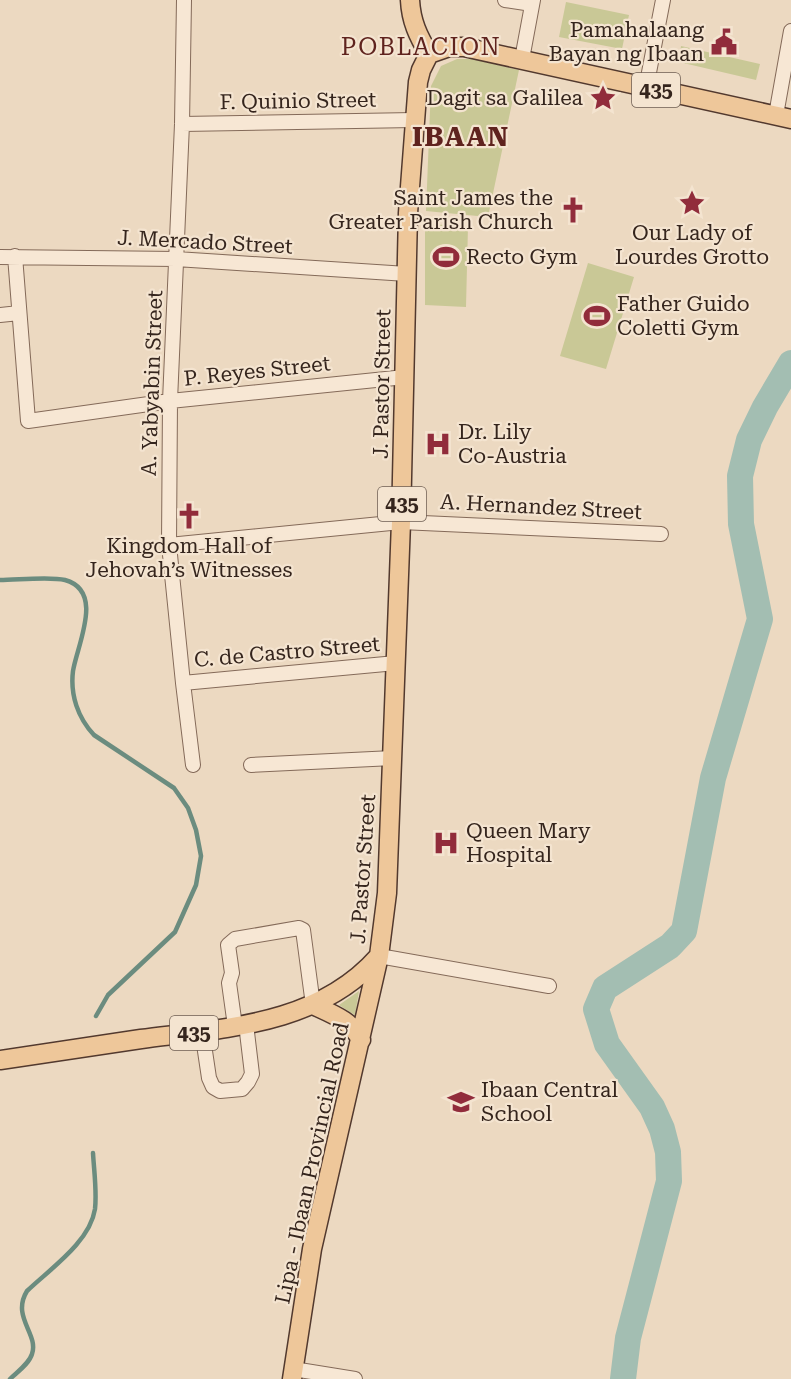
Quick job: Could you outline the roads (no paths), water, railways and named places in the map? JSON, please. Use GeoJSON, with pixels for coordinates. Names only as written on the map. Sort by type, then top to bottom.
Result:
{"type":"FeatureCollection","features":[{"type":"Feature","properties":{"kind":"main road"},"geometry":{"type":"LineString","coordinates":[[410,0],[414,25],[429,54]]}},
{"type":"Feature","properties":{"kind":"main road","name":"435"},"geometry":{"type":"LineString","coordinates":[[429,54],[449,47],[464,47],[783,117]]}},
{"type":"Feature","properties":{"kind":"main road","name":"J. Pastor Street"},"geometry":{"type":"LineString","coordinates":[[379,956],[387,893],[393,758],[402,522],[407,274],[414,120],[421,70],[429,54]]}},
{"type":"Feature","properties":{"kind":"main road","name":"435"},"geometry":{"type":"LineString","coordinates":[[0,1060],[241,1025],[286,1016],[313,1005],[348,985],[363,974],[379,956]]}},
{"type":"Feature","properties":{"kind":"main road","name":"Lipa - Ibaan Provincial Road"},"geometry":{"type":"LineString","coordinates":[[292,1374],[312,1250],[379,956]]}},
{"type":"Feature","properties":{"kind":"main road"},"geometry":{"type":"LineString","coordinates":[[313,1005],[350,1023],[361,1040]]}},
{"type":"Feature","properties":{"kind":"street","name":"A. Yabyabin Street"},"geometry":{"type":"LineString","coordinates":[[184,0],[182,124],[170,401],[169,545],[193,765]]}},
{"type":"Feature","properties":{"kind":"street"},"geometry":{"type":"LineString","coordinates":[[505,0],[533,2],[522,59]]}},
{"type":"Feature","properties":{"kind":"street"},"geometry":{"type":"LineString","coordinates":[[646,88],[663,0]]}},
{"type":"Feature","properties":{"kind":"street"},"geometry":{"type":"LineString","coordinates":[[783,117],[791,31]]}},
{"type":"Feature","properties":{"kind":"street","name":"F. Quinio Street"},"geometry":{"type":"LineString","coordinates":[[182,124],[414,120]]}},
{"type":"Feature","properties":{"kind":"street","name":"P. Reyes Street"},"geometry":{"type":"LineString","coordinates":[[15,256],[28,421],[170,401],[405,377]]}},
{"type":"Feature","properties":{"kind":"street","name":"J. Mercado Street"},"geometry":{"type":"LineString","coordinates":[[0,257],[176,259],[407,274]]}},
{"type":"Feature","properties":{"kind":"street"},"geometry":{"type":"LineString","coordinates":[[0,315],[19,313]]}},
{"type":"Feature","properties":{"kind":"street","name":"A. Hernandez Street"},"geometry":{"type":"LineString","coordinates":[[169,545],[402,522],[660,534]]}},
{"type":"Feature","properties":{"kind":"street","name":"C. de Castro Street"},"geometry":{"type":"LineString","coordinates":[[183,683],[396,663]]}},
{"type":"Feature","properties":{"kind":"street"},"geometry":{"type":"LineString","coordinates":[[251,765],[393,758]]}},
{"type":"Feature","properties":{"kind":"street"},"geometry":{"type":"LineString","coordinates":[[202,1031],[209,1078],[213,1088],[220,1091],[242,1089],[252,1074],[229,983],[232,973],[228,945],[235,939],[299,928],[303,930],[313,1005]]}},
{"type":"Feature","properties":{"kind":"street"},"geometry":{"type":"LineString","coordinates":[[379,956],[549,986]]}},
{"type":"Feature","properties":{"kind":"street"},"geometry":{"type":"LineString","coordinates":[[292,1374],[355,1379]]}},
{"type":"Feature","properties":{"kind":"waterway"},"geometry":{"type":"LineString","coordinates":[[623,1379],[628,1338],[669,1181],[668,1152],[662,1129],[652,1107],[607,1044],[596,1009],[605,988],[670,946],[684,931],[713,778],[760,619],[741,524],[740,476],[749,440],[791,363]]}},
{"type":"Feature","properties":{"kind":"waterway"},"geometry":{"type":"LineString","coordinates":[[0,580],[59,579],[77,586],[84,595],[86,620],[73,671],[76,706],[94,735],[174,788],[188,808],[196,830],[201,856],[196,885],[175,932],[108,995],[96,1016]]}},
{"type":"Feature","properties":{"kind":"waterway"},"geometry":{"type":"LineString","coordinates":[[10,1379],[26,1364],[32,1354],[32,1339],[22,1309],[27,1291],[68,1254],[86,1233],[92,1221],[96,1202],[93,1153]]}},
{"type":"Feature","properties":{"kind":"place","name":"Pamahalaang Bayan ng Ibaan"},"geometry":{"type":"Point","coordinates":[724,42]}},
{"type":"Feature","properties":{"kind":"place","name":"Dagit sa Galilea"},"geometry":{"type":"Point","coordinates":[603,98]}},
{"type":"Feature","properties":{"kind":"place","name":"Our Lady of Lourdes Grotto"},"geometry":{"type":"Point","coordinates":[692,203]}},
{"type":"Feature","properties":{"kind":"place","name":"Saint James the Greater Parish Church"},"geometry":{"type":"Point","coordinates":[573,210]}},
{"type":"Feature","properties":{"kind":"place","name":"Recto Gym"},"geometry":{"type":"Point","coordinates":[446,257]}},
{"type":"Feature","properties":{"kind":"place","name":"Father Guido Coletti Gym"},"geometry":{"type":"Point","coordinates":[597,316]}},
{"type":"Feature","properties":{"kind":"place","name":"Dr. Lily Co-Austria"},"geometry":{"type":"Point","coordinates":[438,444]}},
{"type":"Feature","properties":{"kind":"place","name":"Kingdom Hall of Jehovah’s Witnesses"},"geometry":{"type":"Point","coordinates":[189,516]}},
{"type":"Feature","properties":{"kind":"place","name":"Queen Mary Hospital"},"geometry":{"type":"Point","coordinates":[446,843]}},
{"type":"Feature","properties":{"kind":"place","name":"Ibaan Central School"},"geometry":{"type":"Point","coordinates":[461,1102]}},
{"type":"Feature","properties":{"kind":"district","name":"POBLACION"},"geometry":{"type":"Point","coordinates":[421,47]}},
{"type":"Feature","properties":{"kind":"district","name":"IBAAN"},"geometry":{"type":"Point","coordinates":[461,137]}}]}
